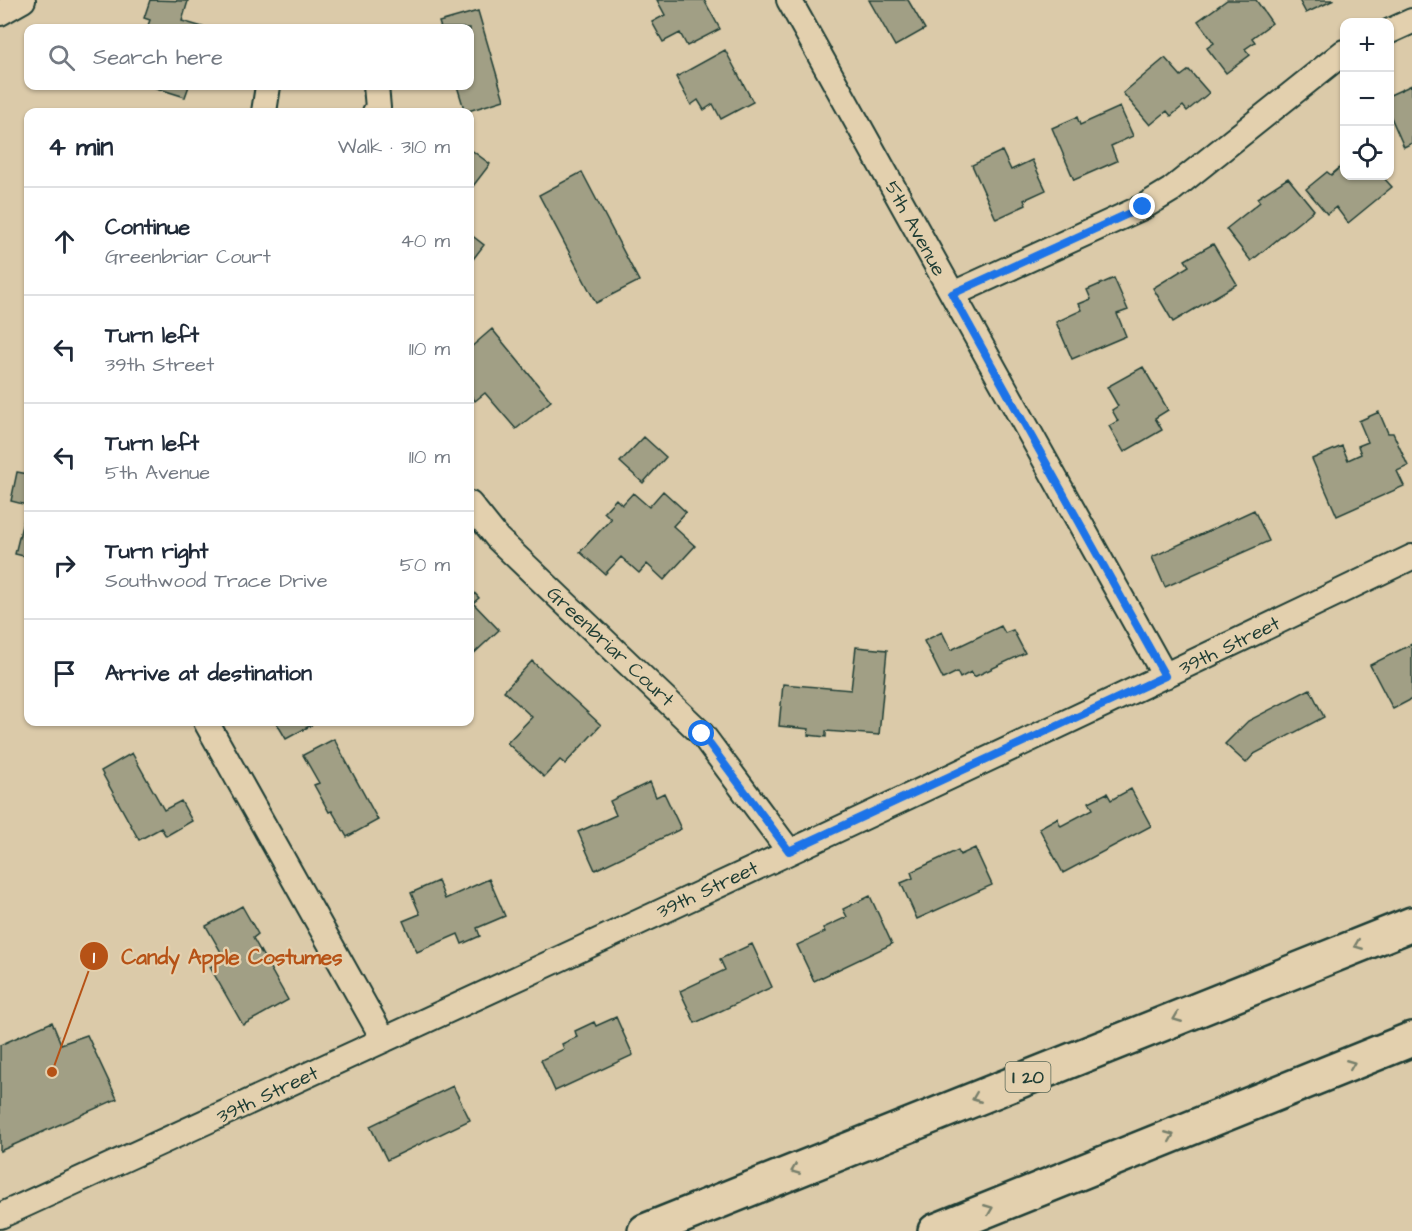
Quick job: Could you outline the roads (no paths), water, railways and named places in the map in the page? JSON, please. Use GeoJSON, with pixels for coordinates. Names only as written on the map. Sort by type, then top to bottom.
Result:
{"type":"FeatureCollection","features":[{"type":"Feature","properties":{"kind":"highway","name":"I 20"},"geometry":{"type":"LineString","coordinates":[[645,1231],[1412,924]]}},
{"type":"Feature","properties":{"kind":"highway"},"geometry":{"type":"LineString","coordinates":[[935,1231],[1412,1039]]}},
{"type":"Feature","properties":{"kind":"street"},"geometry":{"type":"LineString","coordinates":[[0,13],[23,0]]}},
{"type":"Feature","properties":{"kind":"street","name":"5th Avenue"},"geometry":{"type":"LineString","coordinates":[[789,0],[1165,676]]}},
{"type":"Feature","properties":{"kind":"street"},"geometry":{"type":"LineString","coordinates":[[1394,29],[1412,21]]}},
{"type":"Feature","properties":{"kind":"street"},"geometry":{"type":"LineString","coordinates":[[952,294],[1143,207],[1162,195],[1340,55]]}},
{"type":"Feature","properties":{"kind":"street"},"geometry":{"type":"LineString","coordinates":[[265,108],[267,90]]}},
{"type":"Feature","properties":{"kind":"street"},"geometry":{"type":"LineString","coordinates":[[376,90],[378,108]]}},
{"type":"Feature","properties":{"kind":"street","name":"Greenbriar Court"},"geometry":{"type":"LineString","coordinates":[[474,509],[498,539],[702,734],[789,851]]}},
{"type":"Feature","properties":{"kind":"street","name":"39th Street"},"geometry":{"type":"LineString","coordinates":[[0,1216],[384,1040],[1165,676],[1412,557]]}},
{"type":"Feature","properties":{"kind":"street"},"geometry":{"type":"LineString","coordinates":[[208,726],[384,1040]]}},
{"type":"Feature","properties":{"kind":"place","name":"Candy Apple Costumes"},"geometry":{"type":"Point","coordinates":[52,1072]}}]}
